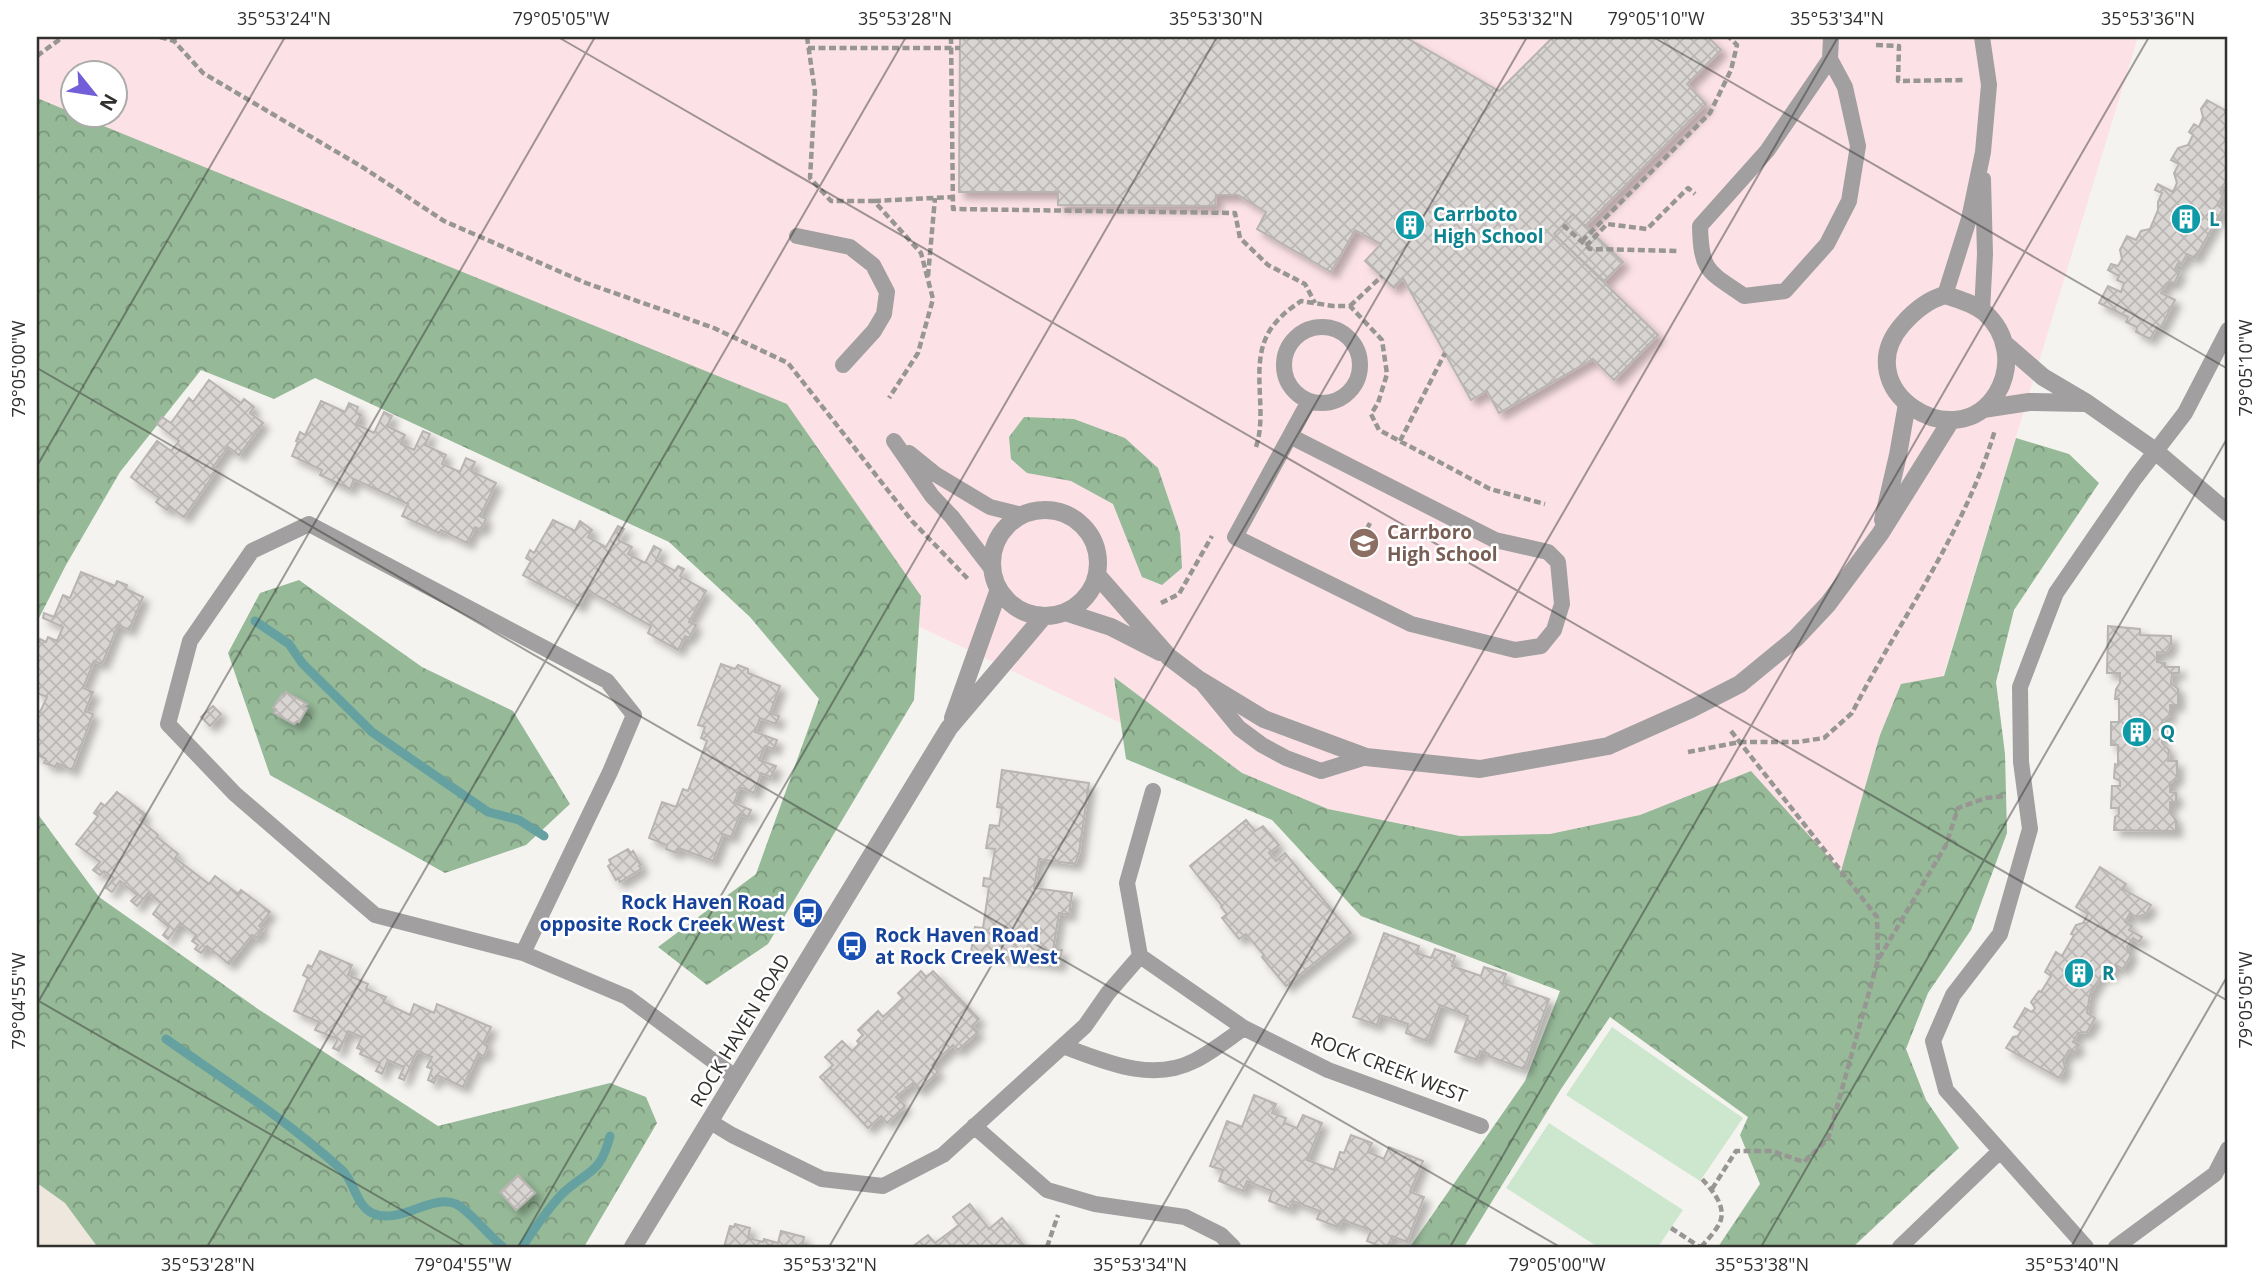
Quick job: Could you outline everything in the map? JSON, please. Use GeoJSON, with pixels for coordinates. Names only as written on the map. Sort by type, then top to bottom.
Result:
{"type":"FeatureCollection","features":[{"type":"Feature","properties":{"kind":"street"},"geometry":{"type":"LineString","coordinates":[[1983,409],[1996,396],[2004,380],[2007,362],[2005,344],[1997,325],[1982,311],[1965,301],[1945,295],[1924,304],[1895,333],[1888,349],[1888,369],[1894,388],[1907,404],[1921,414],[1950,422],[1983,409],[2029,402],[2087,403]]}},
{"type":"Feature","properties":{"kind":"street"},"geometry":{"type":"LineString","coordinates":[[2005,344],[2043,377],[2087,403],[2154,450],[2228,513]]}},
{"type":"Feature","properties":{"kind":"street"},"geometry":{"type":"LineString","coordinates":[[1880,534],[1907,404]]}},
{"type":"Feature","properties":{"kind":"street"},"geometry":{"type":"LineString","coordinates":[[1065,612],[1111,627],[1169,657],[1198,679],[1264,719],[1366,757],[1480,769],[1608,746],[1740,684],[1796,638],[1828,604],[1880,534],[1950,422]]}},
{"type":"Feature","properties":{"kind":"street"},"geometry":{"type":"LineString","coordinates":[[1055,511],[1071,517],[1084,528],[1094,542],[1098,558],[1097,575],[1090,590],[1079,603],[1065,612],[1044,616],[1026,613],[1010,604],[999,589],[992,569],[993,553],[998,537],[1009,524],[1022,515],[1055,511]]}},
{"type":"Feature","properties":{"kind":"street"},"geometry":{"type":"LineString","coordinates":[[1097,575],[1169,657]]}},
{"type":"Feature","properties":{"kind":"street","name":"ROCK HAVEN ROAD"},"geometry":{"type":"LineString","coordinates":[[950,728],[999,589]]}},
{"type":"Feature","properties":{"kind":"street","name":"ROCK HAVEN ROAD"},"geometry":{"type":"LineString","coordinates":[[633,1247],[950,728],[1044,616]]}},
{"type":"Feature","properties":{"kind":"lane"},"geometry":{"type":"LineString","coordinates":[[1830,60],[1845,86],[1858,146],[1849,201],[1827,244],[1785,291],[1744,296],[1709,272],[1701,253],[1700,226],[1767,151],[1830,60],[1831,37]]}},
{"type":"Feature","properties":{"kind":"lane"},"geometry":{"type":"LineString","coordinates":[[1982,37],[1989,85],[1983,152],[1985,254],[1982,311]]}},
{"type":"Feature","properties":{"kind":"lane"},"geometry":{"type":"LineString","coordinates":[[1945,295],[1969,219],[1983,152]]}},
{"type":"Feature","properties":{"kind":"lane"},"geometry":{"type":"LineString","coordinates":[[797,236],[850,247],[873,265],[887,292],[884,314],[874,331],[843,365]]}},
{"type":"Feature","properties":{"kind":"lane"},"geometry":{"type":"LineString","coordinates":[[1328,327],[1340,331],[1350,338],[1357,349],[1359,374],[1354,386],[1345,396],[1334,401],[1321,404],[1309,401],[1298,395],[1285,374],[1287,349],[1304,331],[1328,327]]}},
{"type":"Feature","properties":{"kind":"lane"},"geometry":{"type":"LineString","coordinates":[[2086,1247],[1946,1090],[1933,1041],[1953,995],[2000,934],[2030,829],[2021,762],[2020,687],[2056,593],[2154,450],[2185,413],[2228,330]]}},
{"type":"Feature","properties":{"kind":"lane"},"geometry":{"type":"LineString","coordinates":[[1290,436],[1495,540],[1548,552],[1558,562],[1562,604],[1554,630],[1541,646],[1515,650],[1411,624],[1236,537],[1290,436],[1309,401]]}},
{"type":"Feature","properties":{"kind":"lane"},"geometry":{"type":"LineString","coordinates":[[992,569],[952,517],[932,496],[894,441],[935,474],[970,496],[990,507],[1022,515]]}},
{"type":"Feature","properties":{"kind":"lane"},"geometry":{"type":"LineString","coordinates":[[523,953],[610,772],[634,715],[607,681],[309,524],[252,551],[190,641],[168,724],[235,794],[375,915],[523,953],[627,997],[735,1077]]}},
{"type":"Feature","properties":{"kind":"lane"},"geometry":{"type":"LineString","coordinates":[[1198,679],[1240,728],[1262,745],[1286,758],[1321,771],[1366,757]]}},
{"type":"Feature","properties":{"kind":"lane"},"geometry":{"type":"LineString","coordinates":[[709,1121],[822,1179],[883,1186],[943,1155],[1085,1026],[1108,993],[1140,956],[1127,883],[1153,791]]}},
{"type":"Feature","properties":{"kind":"lane","name":"ROCK CREEK WEST"},"geometry":{"type":"LineString","coordinates":[[1140,956],[1244,1028],[1328,1070],[1481,1126]]}},
{"type":"Feature","properties":{"kind":"lane"},"geometry":{"type":"LineString","coordinates":[[1063,1046],[1115,1065],[1143,1071],[1167,1069],[1193,1062],[1244,1028]]}},
{"type":"Feature","properties":{"kind":"lane"},"geometry":{"type":"LineString","coordinates":[[974,1126],[1047,1190],[1095,1204],[1185,1217],[1221,1235],[1233,1247]]}},
{"type":"Feature","properties":{"kind":"lane"},"geometry":{"type":"LineString","coordinates":[[2116,1247],[2215,1174],[2228,1149]]}},
{"type":"Feature","properties":{"kind":"lane"},"geometry":{"type":"LineString","coordinates":[[1900,1247],[2000,1151]]}},
{"type":"Feature","properties":{"kind":"path"},"geometry":{"type":"LineString","coordinates":[[37,56],[63,37]]}},
{"type":"Feature","properties":{"kind":"path"},"geometry":{"type":"LineString","coordinates":[[160,37],[174,39],[203,73],[364,168],[444,221],[586,283],[714,328],[788,363],[912,521],[976,587]]}},
{"type":"Feature","properties":{"kind":"path"},"geometry":{"type":"LineString","coordinates":[[807,37],[815,92],[810,178],[831,201],[952,197]]}},
{"type":"Feature","properties":{"kind":"path"},"geometry":{"type":"LineString","coordinates":[[951,37],[953,208],[1235,214],[1240,238],[1268,265],[1305,284],[1315,304]]}},
{"type":"Feature","properties":{"kind":"path"},"geometry":{"type":"LineString","coordinates":[[1584,244],[1710,113],[1731,70],[1737,45],[1729,37]]}},
{"type":"Feature","properties":{"kind":"path"},"geometry":{"type":"LineString","coordinates":[[1876,45],[1899,46],[1898,81],[1965,80]]}},
{"type":"Feature","properties":{"kind":"path"},"geometry":{"type":"LineString","coordinates":[[808,48],[960,48]]}},
{"type":"Feature","properties":{"kind":"path"},"geometry":{"type":"LineString","coordinates":[[1584,244],[1607,225],[1647,229],[1688,188],[1695,194]]}},
{"type":"Feature","properties":{"kind":"path"},"geometry":{"type":"LineString","coordinates":[[928,280],[935,198]]}},
{"type":"Feature","properties":{"kind":"path"},"geometry":{"type":"LineString","coordinates":[[874,201],[920,253],[933,299],[918,353],[890,398]]}},
{"type":"Feature","properties":{"kind":"path"},"geometry":{"type":"LineString","coordinates":[[1563,225],[1590,249],[1678,251]]}},
{"type":"Feature","properties":{"kind":"path"},"geometry":{"type":"LineString","coordinates":[[1350,306],[1382,276]]}},
{"type":"Feature","properties":{"kind":"path"},"geometry":{"type":"LineString","coordinates":[[1400,441],[1445,353]]}},
{"type":"Feature","properties":{"kind":"path"},"geometry":{"type":"LineString","coordinates":[[1373,408],[1371,414],[1379,430],[1490,489],[1545,504]]}},
{"type":"Feature","properties":{"kind":"path"},"geometry":{"type":"LineString","coordinates":[[1688,752],[1740,742],[1797,742],[1824,738],[1852,713],[1968,504],[1997,423]]}},
{"type":"Feature","properties":{"kind":"path"},"geometry":{"type":"LineString","coordinates":[[1358,547],[1370,523]]}},
{"type":"Feature","properties":{"kind":"path"},"geometry":{"type":"LineString","coordinates":[[1731,731],[1877,917],[1878,960]]}},
{"type":"Feature","properties":{"kind":"path"},"geometry":{"type":"LineString","coordinates":[[1712,1189],[1736,1151],[1772,1151],[1804,1162],[1828,1139],[1878,960],[1946,845],[1958,808],[1986,797],[2025,795]]}},
{"type":"Feature","properties":{"kind":"path"},"geometry":{"type":"LineString","coordinates":[[1671,1228],[1701,1247],[1721,1220],[1720,1206],[1712,1189],[1702,1179]]}},
{"type":"Feature","properties":{"kind":"path"},"geometry":{"type":"LineString","coordinates":[[1047,1247],[1066,1195]]}},
{"type":"Feature","properties":{"kind":"shaded area","name":"Carrboro High School"},"geometry":{"type":"Polygon","coordinates":[[[37,37],[2138,37],[1826,1060],[148,258],[37,452],[37,37]]]}},
{"type":"Feature","properties":{"kind":"shaded area"},"geometry":{"type":"Polygon","coordinates":[[[37,1114],[219,1247],[37,1247],[37,1114]]]}},
{"type":"Feature","properties":{"kind":"green space"},"geometry":{"type":"Polygon","coordinates":[[[37,98],[60,108],[60,130],[113,130],[787,404],[921,596],[914,700],[768,944],[707,985],[658,947],[756,874],[819,699],[750,617],[669,542],[315,378],[274,399],[201,370],[120,472],[66,565],[37,622],[37,98]]]}},
{"type":"Feature","properties":{"kind":"green space"},"geometry":{"type":"Polygon","coordinates":[[[1024,417],[1074,419],[1125,438],[1158,468],[1180,533],[1182,568],[1162,585],[1142,577],[1113,504],[1071,481],[1027,473],[1011,459],[1009,437],[1024,417]]]}},
{"type":"Feature","properties":{"kind":"green space"},"geometry":{"type":"Polygon","coordinates":[[[2016,438],[2069,454],[2099,483],[2014,610],[1996,682],[2005,754],[2007,833],[1971,930],[1928,993],[1906,1049],[1926,1100],[1959,1148],[1853,1247],[1718,1247],[1760,1184],[1740,1135],[1748,1117],[1610,1017],[1561,1089],[1464,1247],[1410,1247],[1525,1081],[1560,991],[1361,916],[1272,820],[1126,759],[1114,677],[1242,773],[1328,809],[1460,836],[1550,834],[1640,815],[1751,771],[1841,871],[1880,735],[1901,684],[1944,676],[2016,438]]]}},
{"type":"Feature","properties":{"kind":"green space"},"geometry":{"type":"Polygon","coordinates":[[[299,580],[422,667],[513,711],[570,804],[526,845],[445,873],[270,775],[228,653],[260,593],[299,580]]]}},
{"type":"Feature","properties":{"kind":"green space"},"geometry":{"type":"Polygon","coordinates":[[[37,813],[99,897],[258,1009],[438,1126],[610,1083],[646,1097],[657,1123],[584,1247],[96,1245],[65,1203],[37,1183],[37,813]]]}},
{"type":"Feature","properties":{"kind":"green space"},"geometry":{"type":"Polygon","coordinates":[[[1612,1027],[1743,1118],[1700,1181],[1566,1095],[1612,1027]]]}},
{"type":"Feature","properties":{"kind":"green space"},"geometry":{"type":"Polygon","coordinates":[[[1549,1123],[1683,1210],[1658,1247],[1598,1247],[1506,1188],[1549,1123]]]}},
{"type":"Feature","properties":{"kind":"building","name":"Carrboto High School"},"geometry":{"type":"Polygon","coordinates":[[[960,37],[1405,37],[1499,91],[1553,37],[1708,37],[1721,50],[1687,84],[1706,104],[1585,226],[1573,214],[1554,234],[1658,335],[1614,380],[1593,359],[1499,413],[1487,391],[1471,400],[1403,278],[1394,288],[1365,261],[1381,244],[1355,230],[1331,272],[1257,229],[1266,212],[1238,195],[1216,195],[1215,206],[1058,205],[1058,192],[959,192],[960,37]]]}},
{"type":"Feature","properties":{"kind":"building","name":"L"},"geometry":{"type":"Polygon","coordinates":[[[2207,100],[2228,112],[2228,188],[2223,187],[2220,193],[2223,195],[2217,205],[2223,209],[2195,258],[2187,254],[2181,265],[2178,263],[2175,269],[2180,272],[2174,283],[2167,283],[2161,293],[2175,300],[2160,329],[2157,327],[2150,339],[2136,332],[2137,327],[2126,322],[2128,317],[2099,303],[2108,286],[2121,292],[2124,283],[2117,280],[2119,276],[2108,270],[2111,264],[2118,266],[2122,259],[2120,250],[2127,236],[2136,240],[2141,231],[2150,229],[2162,193],[2155,190],[2158,184],[2173,192],[2177,183],[2174,173],[2179,164],[2171,160],[2178,148],[2188,145],[2193,135],[2189,132],[2194,124],[2199,127],[2203,117],[2201,109],[2207,100]]]}},
{"type":"Feature","properties":{"kind":"building"},"geometry":{"type":"Polygon","coordinates":[[[1573,214],[1623,262],[1604,281],[1554,234],[1573,214]]]}},
{"type":"Feature","properties":{"kind":"building"},"geometry":{"type":"Polygon","coordinates":[[[209,380],[241,403],[244,399],[254,407],[250,413],[263,423],[239,455],[228,447],[213,467],[217,470],[184,517],[169,506],[167,510],[156,502],[159,498],[131,477],[157,441],[171,451],[179,441],[157,424],[162,417],[171,423],[189,398],[193,402],[209,380]]]}},
{"type":"Feature","properties":{"kind":"building"},"geometry":{"type":"Polygon","coordinates":[[[321,401],[345,412],[349,403],[358,407],[356,412],[361,415],[356,424],[374,433],[384,412],[392,416],[387,426],[405,435],[401,444],[414,450],[423,431],[430,434],[425,445],[446,455],[442,464],[460,472],[466,458],[475,462],[471,471],[496,483],[480,516],[486,519],[481,530],[475,527],[467,543],[441,530],[439,533],[402,516],[408,504],[354,479],[350,489],[320,475],[322,470],[292,456],[300,432],[305,435],[321,401]]]}},
{"type":"Feature","properties":{"kind":"building"},"geometry":{"type":"Polygon","coordinates":[[[553,520],[575,531],[580,521],[592,530],[588,537],[606,547],[618,526],[624,529],[618,540],[632,547],[628,554],[645,563],[654,546],[661,550],[656,560],[675,571],[678,566],[684,569],[680,576],[706,591],[689,622],[696,625],[689,638],[685,636],[678,650],[648,633],[651,626],[587,590],[579,606],[523,575],[531,561],[526,558],[530,550],[534,553],[553,520]]]}},
{"type":"Feature","properties":{"kind":"building"},"geometry":{"type":"Polygon","coordinates":[[[81,572],[115,586],[117,581],[127,585],[126,589],[143,597],[129,630],[118,625],[102,664],[94,661],[83,688],[93,692],[85,711],[93,714],[72,770],[57,763],[55,767],[44,763],[46,759],[37,755],[37,710],[40,712],[47,697],[37,693],[37,647],[40,639],[46,642],[48,637],[57,641],[63,627],[43,618],[44,613],[54,617],[63,595],[70,598],[81,572]]]}},
{"type":"Feature","properties":{"kind":"building","name":"Q"},"geometry":{"type":"Polygon","coordinates":[[[2108,626],[2140,629],[2140,635],[2171,636],[2171,645],[2166,653],[2157,652],[2157,662],[2165,663],[2165,667],[2179,667],[2179,673],[2172,673],[2171,683],[2178,689],[2178,705],[2170,705],[2170,715],[2162,721],[2162,743],[2169,750],[2168,761],[2177,761],[2177,777],[2170,783],[2170,792],[2176,793],[2176,802],[2170,802],[2170,813],[2176,820],[2176,831],[2114,830],[2119,808],[2111,808],[2112,786],[2120,786],[2120,781],[2114,778],[2115,764],[2118,765],[2118,745],[2111,745],[2111,722],[2119,722],[2119,699],[2115,699],[2120,673],[2107,673],[2108,626]]]}},
{"type":"Feature","properties":{"kind":"building"},"geometry":{"type":"Polygon","coordinates":[[[721,664],[735,669],[738,665],[748,669],[748,673],[780,686],[770,713],[779,716],[776,724],[760,718],[755,732],[777,740],[774,749],[765,746],[759,760],[776,766],[771,777],[761,773],[754,793],[740,787],[734,803],[751,810],[748,817],[740,814],[731,837],[723,834],[713,861],[679,848],[677,853],[666,849],[667,845],[649,838],[662,802],[676,807],[683,789],[688,791],[707,741],[701,738],[705,727],[698,725],[721,664]]]}},
{"type":"Feature","properties":{"kind":"building"},"geometry":{"type":"Polygon","coordinates":[[[286,692],[307,704],[299,722],[294,724],[274,713],[276,709],[273,708],[286,692]]]}},
{"type":"Feature","properties":{"kind":"building"},"geometry":{"type":"Polygon","coordinates":[[[213,706],[221,714],[210,726],[201,717],[213,706]]]}},
{"type":"Feature","properties":{"kind":"building"},"geometry":{"type":"Polygon","coordinates":[[[1002,770],[1089,783],[1075,864],[1039,859],[1034,888],[1072,893],[1069,915],[1059,913],[1053,950],[1062,950],[1059,965],[971,952],[975,927],[983,928],[989,887],[983,886],[984,878],[990,879],[995,849],[986,848],[990,825],[999,826],[1002,808],[997,807],[1002,770]]]}},
{"type":"Feature","properties":{"kind":"building"},"geometry":{"type":"Polygon","coordinates":[[[117,792],[145,814],[140,820],[178,854],[175,858],[209,884],[215,876],[238,894],[241,890],[270,912],[259,926],[263,929],[256,938],[252,935],[229,964],[207,946],[201,953],[195,949],[198,945],[192,941],[196,935],[180,923],[168,939],[163,935],[169,927],[153,914],[161,903],[148,893],[137,906],[131,901],[137,895],[120,881],[112,892],[106,888],[114,878],[104,871],[100,875],[93,870],[100,862],[76,844],[98,816],[94,813],[101,803],[105,806],[117,792]]]}},
{"type":"Feature","properties":{"kind":"building"},"geometry":{"type":"Polygon","coordinates":[[[1246,820],[1255,831],[1263,826],[1279,845],[1269,853],[1276,861],[1285,853],[1351,933],[1286,986],[1246,934],[1239,939],[1222,918],[1227,914],[1190,866],[1246,820]]]}},
{"type":"Feature","properties":{"kind":"building"},"geometry":{"type":"Polygon","coordinates":[[[628,849],[631,853],[633,851],[641,869],[620,882],[608,866],[611,864],[609,860],[628,849]]]}},
{"type":"Feature","properties":{"kind":"building","name":"R"},"geometry":{"type":"Polygon","coordinates":[[[2100,867],[2126,884],[2123,889],[2151,905],[2146,914],[2137,917],[2130,913],[2125,922],[2132,926],[2129,930],[2142,937],[2139,942],[2133,938],[2127,947],[2131,955],[2123,969],[2116,965],[2111,974],[2101,976],[2090,994],[2087,1013],[2095,1018],[2087,1032],[2078,1033],[2073,1042],[2079,1045],[2074,1053],[2069,1050],[2063,1060],[2065,1068],[2059,1078],[2006,1048],[2021,1031],[2014,1027],[2025,1008],[2032,1012],[2035,1008],[2031,1002],[2051,976],[2045,972],[2056,952],[2062,956],[2074,935],[2071,934],[2076,925],[2083,923],[2088,914],[2076,907],[2100,867]]]}},
{"type":"Feature","properties":{"kind":"building"},"geometry":{"type":"Polygon","coordinates":[[[1384,933],[1419,946],[1417,953],[1431,958],[1435,949],[1455,956],[1452,966],[1481,976],[1484,967],[1506,974],[1503,983],[1549,999],[1524,1069],[1480,1051],[1477,1060],[1455,1052],[1468,1016],[1440,1005],[1427,1041],[1406,1033],[1408,1024],[1380,1015],[1377,1025],[1353,1017],[1384,933]]]}},
{"type":"Feature","properties":{"kind":"building"},"geometry":{"type":"Polygon","coordinates":[[[320,951],[352,965],[348,975],[368,984],[366,989],[386,997],[383,1002],[410,1015],[414,1004],[434,1013],[437,1004],[491,1027],[483,1043],[488,1046],[484,1056],[478,1054],[463,1087],[437,1075],[434,1083],[428,1080],[432,1069],[427,1067],[432,1057],[417,1051],[404,1080],[399,1078],[404,1067],[388,1060],[382,1074],[376,1071],[380,1063],[360,1054],[362,1050],[357,1048],[362,1037],[348,1031],[339,1051],[333,1048],[338,1039],[315,1030],[319,1022],[294,1011],[308,978],[303,975],[308,965],[312,967],[320,951]]]}},
{"type":"Feature","properties":{"kind":"building"},"geometry":{"type":"Polygon","coordinates":[[[921,971],[926,977],[933,971],[979,1019],[972,1026],[978,1032],[958,1050],[953,1045],[932,1065],[938,1072],[919,1090],[913,1083],[896,1097],[905,1106],[887,1123],[881,1116],[868,1128],[820,1077],[833,1065],[825,1057],[842,1041],[852,1051],[863,1035],[858,1030],[878,1011],[883,1017],[903,998],[898,993],[921,971]]]}},
{"type":"Feature","properties":{"kind":"building"},"geometry":{"type":"Polygon","coordinates":[[[1254,1095],[1276,1104],[1272,1113],[1286,1118],[1284,1123],[1297,1128],[1303,1115],[1322,1123],[1307,1160],[1334,1170],[1340,1152],[1344,1153],[1351,1135],[1372,1143],[1368,1152],[1384,1159],[1389,1147],[1423,1161],[1410,1192],[1424,1197],[1407,1242],[1392,1236],[1388,1247],[1382,1247],[1367,1241],[1371,1230],[1343,1220],[1338,1227],[1317,1219],[1320,1211],[1293,1201],[1290,1209],[1269,1201],[1272,1191],[1247,1181],[1243,1191],[1219,1181],[1223,1170],[1210,1166],[1227,1121],[1242,1127],[1254,1095]]]}},
{"type":"Feature","properties":{"kind":"building"},"geometry":{"type":"Polygon","coordinates":[[[518,1175],[535,1193],[516,1210],[500,1192],[518,1175]]]}},
{"type":"Feature","properties":{"kind":"building"},"geometry":{"type":"Polygon","coordinates":[[[970,1204],[989,1229],[1002,1218],[1025,1247],[912,1247],[928,1235],[935,1243],[959,1225],[953,1217],[970,1204]]]}},
{"type":"Feature","properties":{"kind":"building"},"geometry":{"type":"Polygon","coordinates":[[[735,1224],[750,1228],[748,1238],[763,1242],[764,1239],[778,1243],[781,1231],[804,1237],[802,1247],[724,1247],[730,1226],[734,1227],[735,1224]]]}},
{"type":"Feature","properties":{"kind":"waterway"},"geometry":{"type":"LineString","coordinates":[[255,621],[289,644],[302,663],[372,732],[488,812],[519,820],[544,836]]}},
{"type":"Feature","properties":{"kind":"waterway"},"geometry":{"type":"LineString","coordinates":[[166,1039],[256,1102],[321,1152],[342,1170],[362,1204],[372,1213],[393,1216],[437,1203],[456,1204],[467,1211],[503,1247]]}},
{"type":"Feature","properties":{"kind":"waterway"},"geometry":{"type":"LineString","coordinates":[[522,1247],[562,1194],[597,1166],[610,1136]]}},
{"type":"Feature","properties":{"kind":"place","name":"L"},"geometry":{"type":"Point","coordinates":[2186,219]}},
{"type":"Feature","properties":{"kind":"place","name":"Carrboto High School"},"geometry":{"type":"Point","coordinates":[1410,225]}},
{"type":"Feature","properties":{"kind":"place","name":"Carrboro High School"},"geometry":{"type":"Point","coordinates":[1364,543]}},
{"type":"Feature","properties":{"kind":"place","name":"Q"},"geometry":{"type":"Point","coordinates":[2137,732]}},
{"type":"Feature","properties":{"kind":"place","name":"Rock Haven Road opposite Rock Creek West"},"geometry":{"type":"Point","coordinates":[808,913]}},
{"type":"Feature","properties":{"kind":"place","name":"Rock Haven Road at Rock Creek West"},"geometry":{"type":"Point","coordinates":[852,946]}},
{"type":"Feature","properties":{"kind":"place","name":"R"},"geometry":{"type":"Point","coordinates":[2079,973]}}]}
